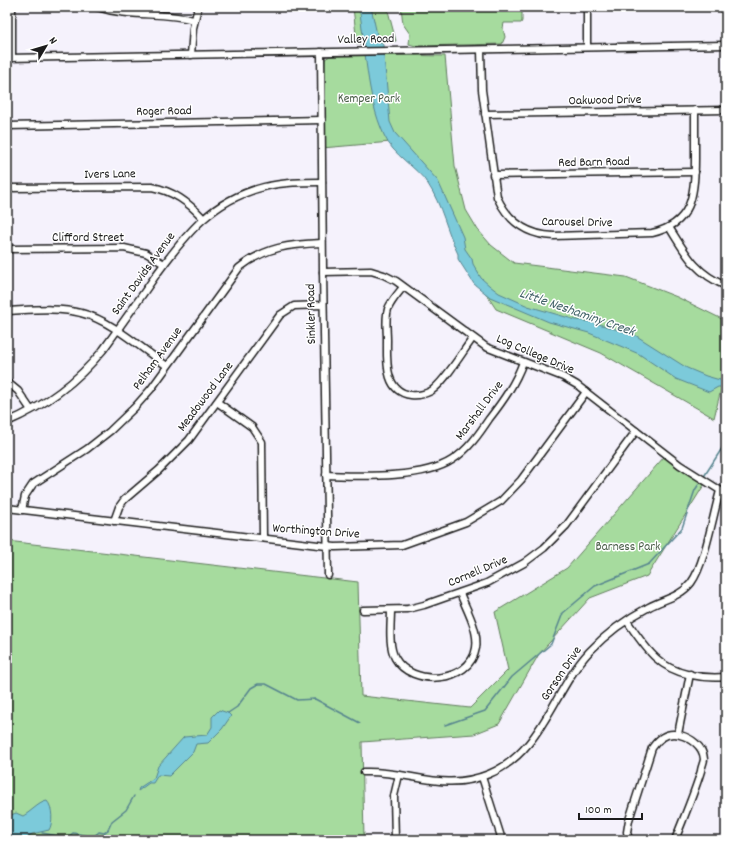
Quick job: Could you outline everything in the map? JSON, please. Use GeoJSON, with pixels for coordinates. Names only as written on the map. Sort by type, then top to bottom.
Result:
{"type":"FeatureCollection","features":[{"type":"Feature","properties":{"kind":"street"},"geometry":{"type":"LineString","coordinates":[[10,58],[12,7]]}},
{"type":"Feature","properties":{"kind":"street"},"geometry":{"type":"LineString","coordinates":[[97,7],[127,14],[171,15],[194,20]]}},
{"type":"Feature","properties":{"kind":"street"},"geometry":{"type":"LineString","coordinates":[[191,54],[194,20],[198,7]]}},
{"type":"Feature","properties":{"kind":"street"},"geometry":{"type":"LineString","coordinates":[[587,7],[587,48]]}},
{"type":"Feature","properties":{"kind":"street","name":"Valley Road"},"geometry":{"type":"LineString","coordinates":[[10,58],[726,45]]}},
{"type":"Feature","properties":{"kind":"street","name":"Carousel Drive"},"geometry":{"type":"LineString","coordinates":[[481,50],[482,90],[497,197],[508,216],[519,225],[539,234],[554,236],[652,233],[669,227],[680,219],[688,208],[693,194],[695,172],[695,110]]}},
{"type":"Feature","properties":{"kind":"street","name":"Sinkler Road"},"geometry":{"type":"LineString","coordinates":[[321,52],[322,243],[328,575]]}},
{"type":"Feature","properties":{"kind":"street","name":"Oakwood Drive"},"geometry":{"type":"LineString","coordinates":[[485,114],[726,110]]}},
{"type":"Feature","properties":{"kind":"street","name":"Roger Road"},"geometry":{"type":"LineString","coordinates":[[7,126],[322,120]]}},
{"type":"Feature","properties":{"kind":"street","name":"Red Barn Road"},"geometry":{"type":"LineString","coordinates":[[493,176],[695,172]]}},
{"type":"Feature","properties":{"kind":"street","name":"Saint Davids Avenue"},"geometry":{"type":"LineString","coordinates":[[7,422],[52,398],[78,377],[97,358],[184,237],[203,218],[233,198],[257,189],[286,183],[322,182]]}},
{"type":"Feature","properties":{"kind":"street","name":"Ivers Lane"},"geometry":{"type":"LineString","coordinates":[[7,188],[152,186],[168,191],[182,199],[203,218]]}},
{"type":"Feature","properties":{"kind":"street"},"geometry":{"type":"LineString","coordinates":[[669,227],[696,268],[710,278],[726,286]]}},
{"type":"Feature","properties":{"kind":"street","name":"Pelham Avenue"},"geometry":{"type":"LineString","coordinates":[[22,510],[25,496],[33,484],[80,454],[110,431],[140,402],[232,276],[246,262],[264,252],[280,246],[322,243]]}},
{"type":"Feature","properties":{"kind":"street","name":"Clifford Street"},"geometry":{"type":"LineString","coordinates":[[7,249],[124,248],[146,253],[164,264]]}},
{"type":"Feature","properties":{"kind":"street","name":"Log College Drive"},"geometry":{"type":"LineString","coordinates":[[323,272],[371,271],[384,275],[491,349],[562,377],[586,392],[702,480],[723,492]]}},
{"type":"Feature","properties":{"kind":"street"},"geometry":{"type":"LineString","coordinates":[[403,287],[391,303],[386,316],[387,370],[391,381],[398,389],[413,396],[422,395],[433,390],[473,338]]}},
{"type":"Feature","properties":{"kind":"street","name":"Meadowood Lane"},"geometry":{"type":"LineString","coordinates":[[114,521],[119,507],[124,500],[178,452],[217,402],[280,315],[294,306],[323,305]]}},
{"type":"Feature","properties":{"kind":"street"},"geometry":{"type":"LineString","coordinates":[[7,311],[74,311],[98,319],[167,366]]}},
{"type":"Feature","properties":{"kind":"street","name":"Marshall Drive"},"geometry":{"type":"LineString","coordinates":[[326,474],[418,473],[433,469],[452,460],[474,440],[510,391],[523,362]]}},
{"type":"Feature","properties":{"kind":"street"},"geometry":{"type":"LineString","coordinates":[[7,382],[18,391],[31,410]]}},
{"type":"Feature","properties":{"kind":"street","name":"Worthington Drive"},"geometry":{"type":"LineString","coordinates":[[7,508],[328,546],[386,546],[408,543],[461,524],[487,511],[515,488],[586,392]]}},
{"type":"Feature","properties":{"kind":"street"},"geometry":{"type":"LineString","coordinates":[[217,402],[252,427],[262,442],[263,538]]}},
{"type":"Feature","properties":{"kind":"street","name":"Cornell Drive"},"geometry":{"type":"LineString","coordinates":[[362,610],[391,610],[418,607],[487,583],[512,570],[552,541],[575,514],[636,431]]}},
{"type":"Feature","properties":{"kind":"street","name":"Gorson Drive"},"geometry":{"type":"LineString","coordinates":[[364,772],[399,774],[446,783],[464,781],[482,777],[501,768],[523,751],[536,736],[577,667],[598,644],[627,621],[650,606],[674,597],[690,583],[700,564],[723,492]]}},
{"type":"Feature","properties":{"kind":"street"},"geometry":{"type":"LineString","coordinates":[[391,610],[393,651],[402,667],[410,673],[422,676],[452,675],[466,667],[476,650],[475,633],[460,593]]}},
{"type":"Feature","properties":{"kind":"street"},"geometry":{"type":"LineString","coordinates":[[627,621],[657,659],[674,669],[708,678],[726,677]]}},
{"type":"Feature","properties":{"kind":"street"},"geometry":{"type":"LineString","coordinates":[[678,734],[690,674]]}},
{"type":"Feature","properties":{"kind":"street"},"geometry":{"type":"LineString","coordinates":[[629,840],[627,832],[628,820],[652,748],[657,740],[668,734],[678,734],[691,739],[699,746],[704,759],[697,784],[676,840]]}},
{"type":"Feature","properties":{"kind":"street"},"geometry":{"type":"LineString","coordinates":[[395,840],[394,796],[399,774]]}},
{"type":"Feature","properties":{"kind":"street"},"geometry":{"type":"LineString","coordinates":[[482,777],[502,840]]}},
{"type":"Feature","properties":{"kind":"green space"},"geometry":{"type":"Polygon","coordinates":[[[353,7],[387,7],[396,41],[357,44],[353,7]]]}},
{"type":"Feature","properties":{"kind":"green space"},"geometry":{"type":"Polygon","coordinates":[[[401,7],[509,7],[510,10],[522,10],[522,21],[521,23],[504,23],[503,28],[505,37],[502,44],[416,46],[409,44],[410,34],[403,24],[401,7]]]}},
{"type":"Feature","properties":{"kind":"green space","name":"Kemper Park"},"geometry":{"type":"Polygon","coordinates":[[[330,56],[445,56],[455,166],[466,210],[478,230],[491,245],[514,263],[626,277],[677,297],[726,321],[726,369],[714,418],[601,353],[496,309],[465,262],[429,180],[391,142],[322,148],[325,59],[330,56]]]}},
{"type":"Feature","properties":{"kind":"green space","name":"Barness Park"},"geometry":{"type":"Polygon","coordinates":[[[664,457],[704,485],[647,576],[590,598],[539,654],[499,724],[474,734],[362,742],[364,840],[7,840],[7,541],[358,582],[361,696],[470,708],[508,670],[495,612],[567,568],[664,457]]]}},
{"type":"Feature","properties":{"kind":"water"},"geometry":{"type":"Polygon","coordinates":[[[359,7],[371,7],[378,39],[383,45],[390,122],[395,133],[438,181],[463,237],[465,249],[472,259],[473,264],[481,278],[499,293],[528,306],[576,320],[592,322],[635,335],[687,368],[706,376],[726,380],[726,387],[718,387],[709,392],[676,379],[639,354],[589,333],[549,322],[490,297],[474,284],[458,259],[458,254],[433,192],[423,178],[393,149],[384,135],[373,104],[367,72],[359,7]]]}},
{"type":"Feature","properties":{"kind":"water"},"geometry":{"type":"Polygon","coordinates":[[[219,710],[228,713],[231,716],[222,729],[208,743],[196,744],[193,752],[169,776],[158,775],[153,783],[149,783],[138,791],[139,788],[154,778],[158,766],[184,737],[207,735],[212,727],[212,717],[219,710]]]}},
{"type":"Feature","properties":{"kind":"water"},"geometry":{"type":"Polygon","coordinates":[[[47,801],[52,816],[49,830],[32,834],[23,840],[14,838],[7,839],[7,822],[11,815],[16,813],[23,816],[41,803],[47,801]]]}},
{"type":"Feature","properties":{"kind":"waterway"},"geometry":{"type":"LineString","coordinates":[[703,478],[726,442]]}},
{"type":"Feature","properties":{"kind":"waterway"},"geometry":{"type":"LineString","coordinates":[[445,725],[485,711],[512,677],[551,644],[563,613],[595,586],[649,564],[682,528],[695,490],[701,481]]}},
{"type":"Feature","properties":{"kind":"waterway"},"geometry":{"type":"LineString","coordinates":[[228,713],[237,707],[251,688],[258,684],[266,684],[297,700],[315,699],[360,723]]}},
{"type":"Feature","properties":{"kind":"waterway"},"geometry":{"type":"LineString","coordinates":[[42,833],[67,838],[73,833],[93,837],[99,832],[104,833],[108,830],[112,821],[126,810],[134,796]]}},
{"type":"Feature","properties":{"kind":"water label","name":"Little Neshaminy Creek"},"geometry":{"type":"Point","coordinates":[577,313]}}]}
